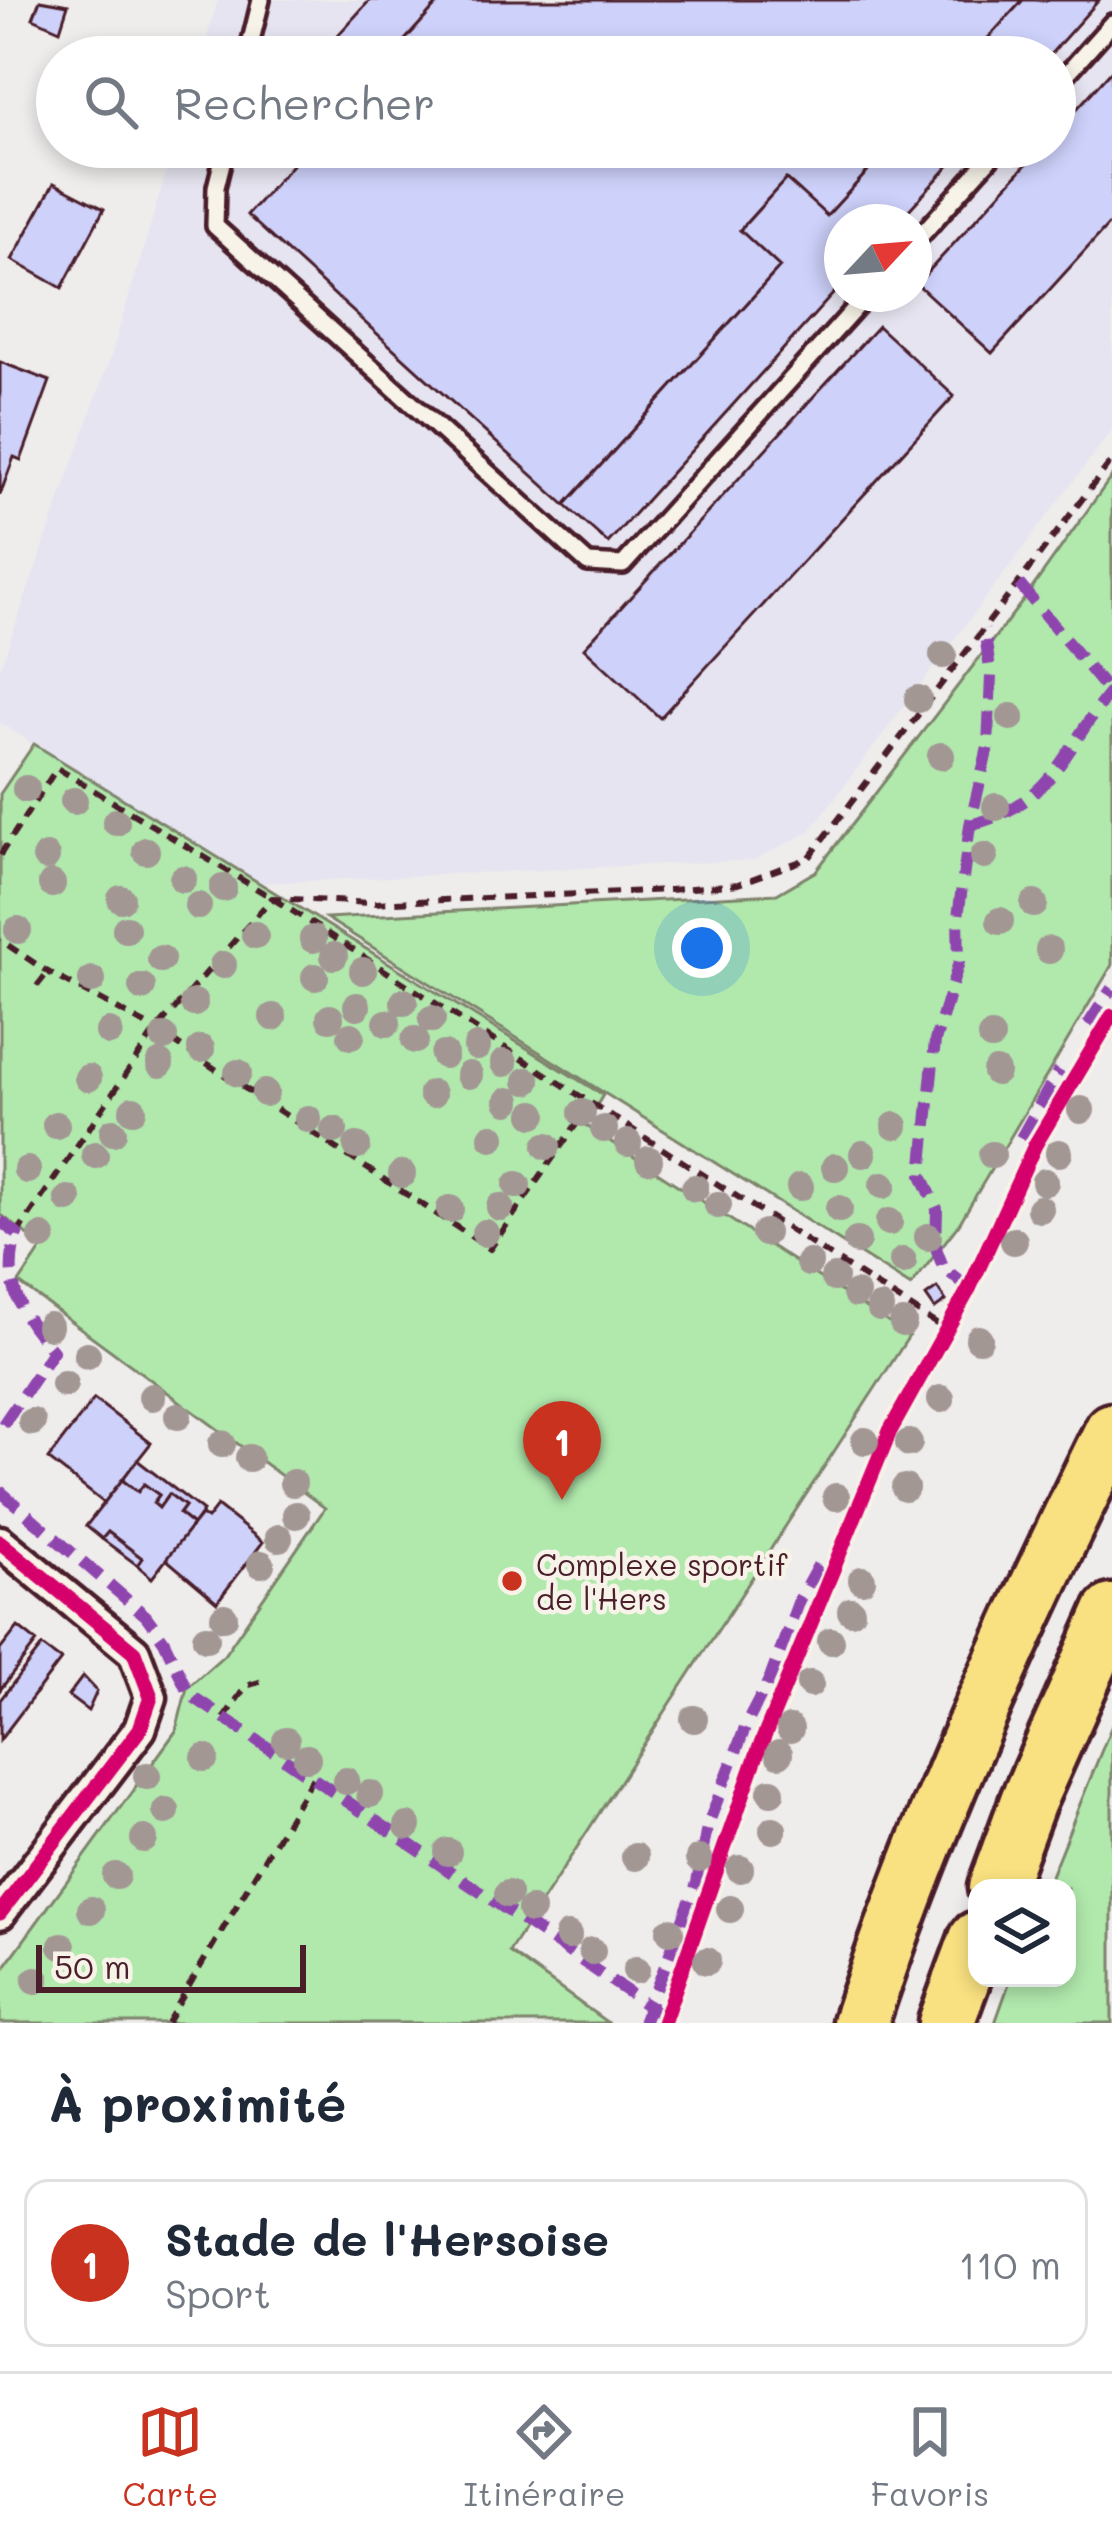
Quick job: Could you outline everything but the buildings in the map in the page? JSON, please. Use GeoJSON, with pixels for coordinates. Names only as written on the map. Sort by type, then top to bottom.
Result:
{"type":"FeatureCollection","features":[{"type":"Feature","properties":{"kind":"highway"},"geometry":{"type":"LineString","coordinates":[[860,2023],[924,1849],[989,1694],[1034,1589],[1112,1431]]}},
{"type":"Feature","properties":{"kind":"highway"},"geometry":{"type":"LineString","coordinates":[[999,1879],[1028,1801],[1112,1612]]}},
{"type":"Feature","properties":{"kind":"highway"},"geometry":{"type":"LineString","coordinates":[[946,2023],[968,1963]]}},
{"type":"Feature","properties":{"kind":"street"},"geometry":{"type":"LineString","coordinates":[[0,1542],[134,1652],[151,1697],[140,1729],[0,1913]]}},
{"type":"Feature","properties":{"kind":"lane"},"geometry":{"type":"LineString","coordinates":[[253,36],[263,2]]}},
{"type":"Feature","properties":{"kind":"lane"},"geometry":{"type":"LineString","coordinates":[[1076,63],[1112,23]]}},
{"type":"Feature","properties":{"kind":"lane"},"geometry":{"type":"LineString","coordinates":[[221,168],[215,226],[589,563],[623,566],[852,312]]}},
{"type":"Feature","properties":{"kind":"lane"},"geometry":{"type":"LineString","coordinates":[[932,223],[981,168]]}},
{"type":"Feature","properties":{"kind":"path"},"geometry":{"type":"LineString","coordinates":[[272,898],[372,903],[670,890],[738,884],[809,858],[1112,460]]}},
{"type":"Feature","properties":{"kind":"path"},"geometry":{"type":"LineString","coordinates":[[0,855],[57,768],[272,898],[946,1330]]}},
{"type":"Feature","properties":{"kind":"path"},"geometry":{"type":"LineString","coordinates":[[17,1234],[156,1030],[272,898]]}},
{"type":"Feature","properties":{"kind":"path"},"geometry":{"type":"LineString","coordinates":[[0,940],[47,973],[156,1030],[490,1250],[591,1103]]}},
{"type":"Feature","properties":{"kind":"path"},"geometry":{"type":"LineString","coordinates":[[38,986],[47,973]]}},
{"type":"Feature","properties":{"kind":"path"},"geometry":{"type":"LineString","coordinates":[[224,1718],[246,1686],[262,1681]]}},
{"type":"Feature","properties":{"kind":"path"},"geometry":{"type":"LineString","coordinates":[[167,2023],[313,1777]]}},
{"type":"Feature","properties":{"kind":"shaded area"},"geometry":{"type":"Polygon","coordinates":[[[218,0],[1112,0],[1112,430],[810,831],[754,860],[258,883],[0,723],[0,669],[112,353],[168,168],[1076,168],[1076,36],[207,36],[218,0]]]}},
{"type":"Feature","properties":{"kind":"green space"},"geometry":{"type":"Polygon","coordinates":[[[1112,476],[1112,965],[959,1224],[911,1286],[326,918],[777,894],[816,871],[1112,476]]]}},
{"type":"Feature","properties":{"kind":"green space","name":"Complexe sportif de l'Hers"},"geometry":{"type":"Polygon","coordinates":[[[34,744],[603,1095],[585,1125],[909,1336],[509,1952],[608,2023],[0,2023],[0,1973],[176,1731],[187,1688],[224,1655],[325,1508],[19,1283],[43,1247],[0,1214],[0,794],[34,744]]]}},
{"type":"Feature","properties":{"kind":"green space"},"geometry":{"type":"Polygon","coordinates":[[[1112,1725],[1112,2023],[995,2023],[1008,1987],[1076,1987],[1076,1879],[1050,1879],[1112,1725]]]}},
{"type":"Feature","properties":{"kind":"marked path"},"geometry":{"type":"LineString","coordinates":[[1019,584],[1112,696]]}},
{"type":"Feature","properties":{"kind":"marked path"},"geometry":{"type":"LineString","coordinates":[[969,1289],[943,1267],[936,1248],[937,1209],[922,1175],[935,1041],[959,962],[958,917],[970,825],[988,747],[991,676],[984,629]]}},
{"type":"Feature","properties":{"kind":"marked path"},"geometry":{"type":"LineString","coordinates":[[970,825],[1022,803],[1040,788],[1112,690]]}},
{"type":"Feature","properties":{"kind":"marked path"},"geometry":{"type":"LineString","coordinates":[[1088,1025],[1112,988]]}},
{"type":"Feature","properties":{"kind":"marked path"},"geometry":{"type":"LineString","coordinates":[[1021,1138],[1059,1070]]}},
{"type":"Feature","properties":{"kind":"marked path"},"geometry":{"type":"LineString","coordinates":[[0,1221],[17,1234],[12,1268],[17,1297],[31,1325],[53,1351],[0,1429]]}},
{"type":"Feature","properties":{"kind":"marked path"},"geometry":{"type":"LineString","coordinates":[[0,1491],[146,1616],[164,1641],[189,1694],[660,2014]]}},
{"type":"Feature","properties":{"kind":"marked path"},"geometry":{"type":"LineString","coordinates":[[643,2023],[697,1883],[707,1827],[799,1600],[821,1560]]}},
{"type":"Feature","properties":{"kind":"cycle path"},"geometry":{"type":"LineString","coordinates":[[663,2023],[759,1749],[890,1431],[969,1289],[1035,1145],[1112,1016]]}},
{"type":"Feature","properties":{"kind":"cycle path"},"geometry":{"type":"LineString","coordinates":[[0,1542],[134,1652],[151,1697],[140,1729],[0,1913]]}},
{"type":"Feature","properties":{"kind":"place","name":"Stade de l'Hersoise"},"geometry":{"type":"Point","coordinates":[562,1500]}},
{"type":"Feature","properties":{"kind":"place","name":"Complexe sportif de l'Hers"},"geometry":{"type":"Point","coordinates":[512,1581]}}]}
